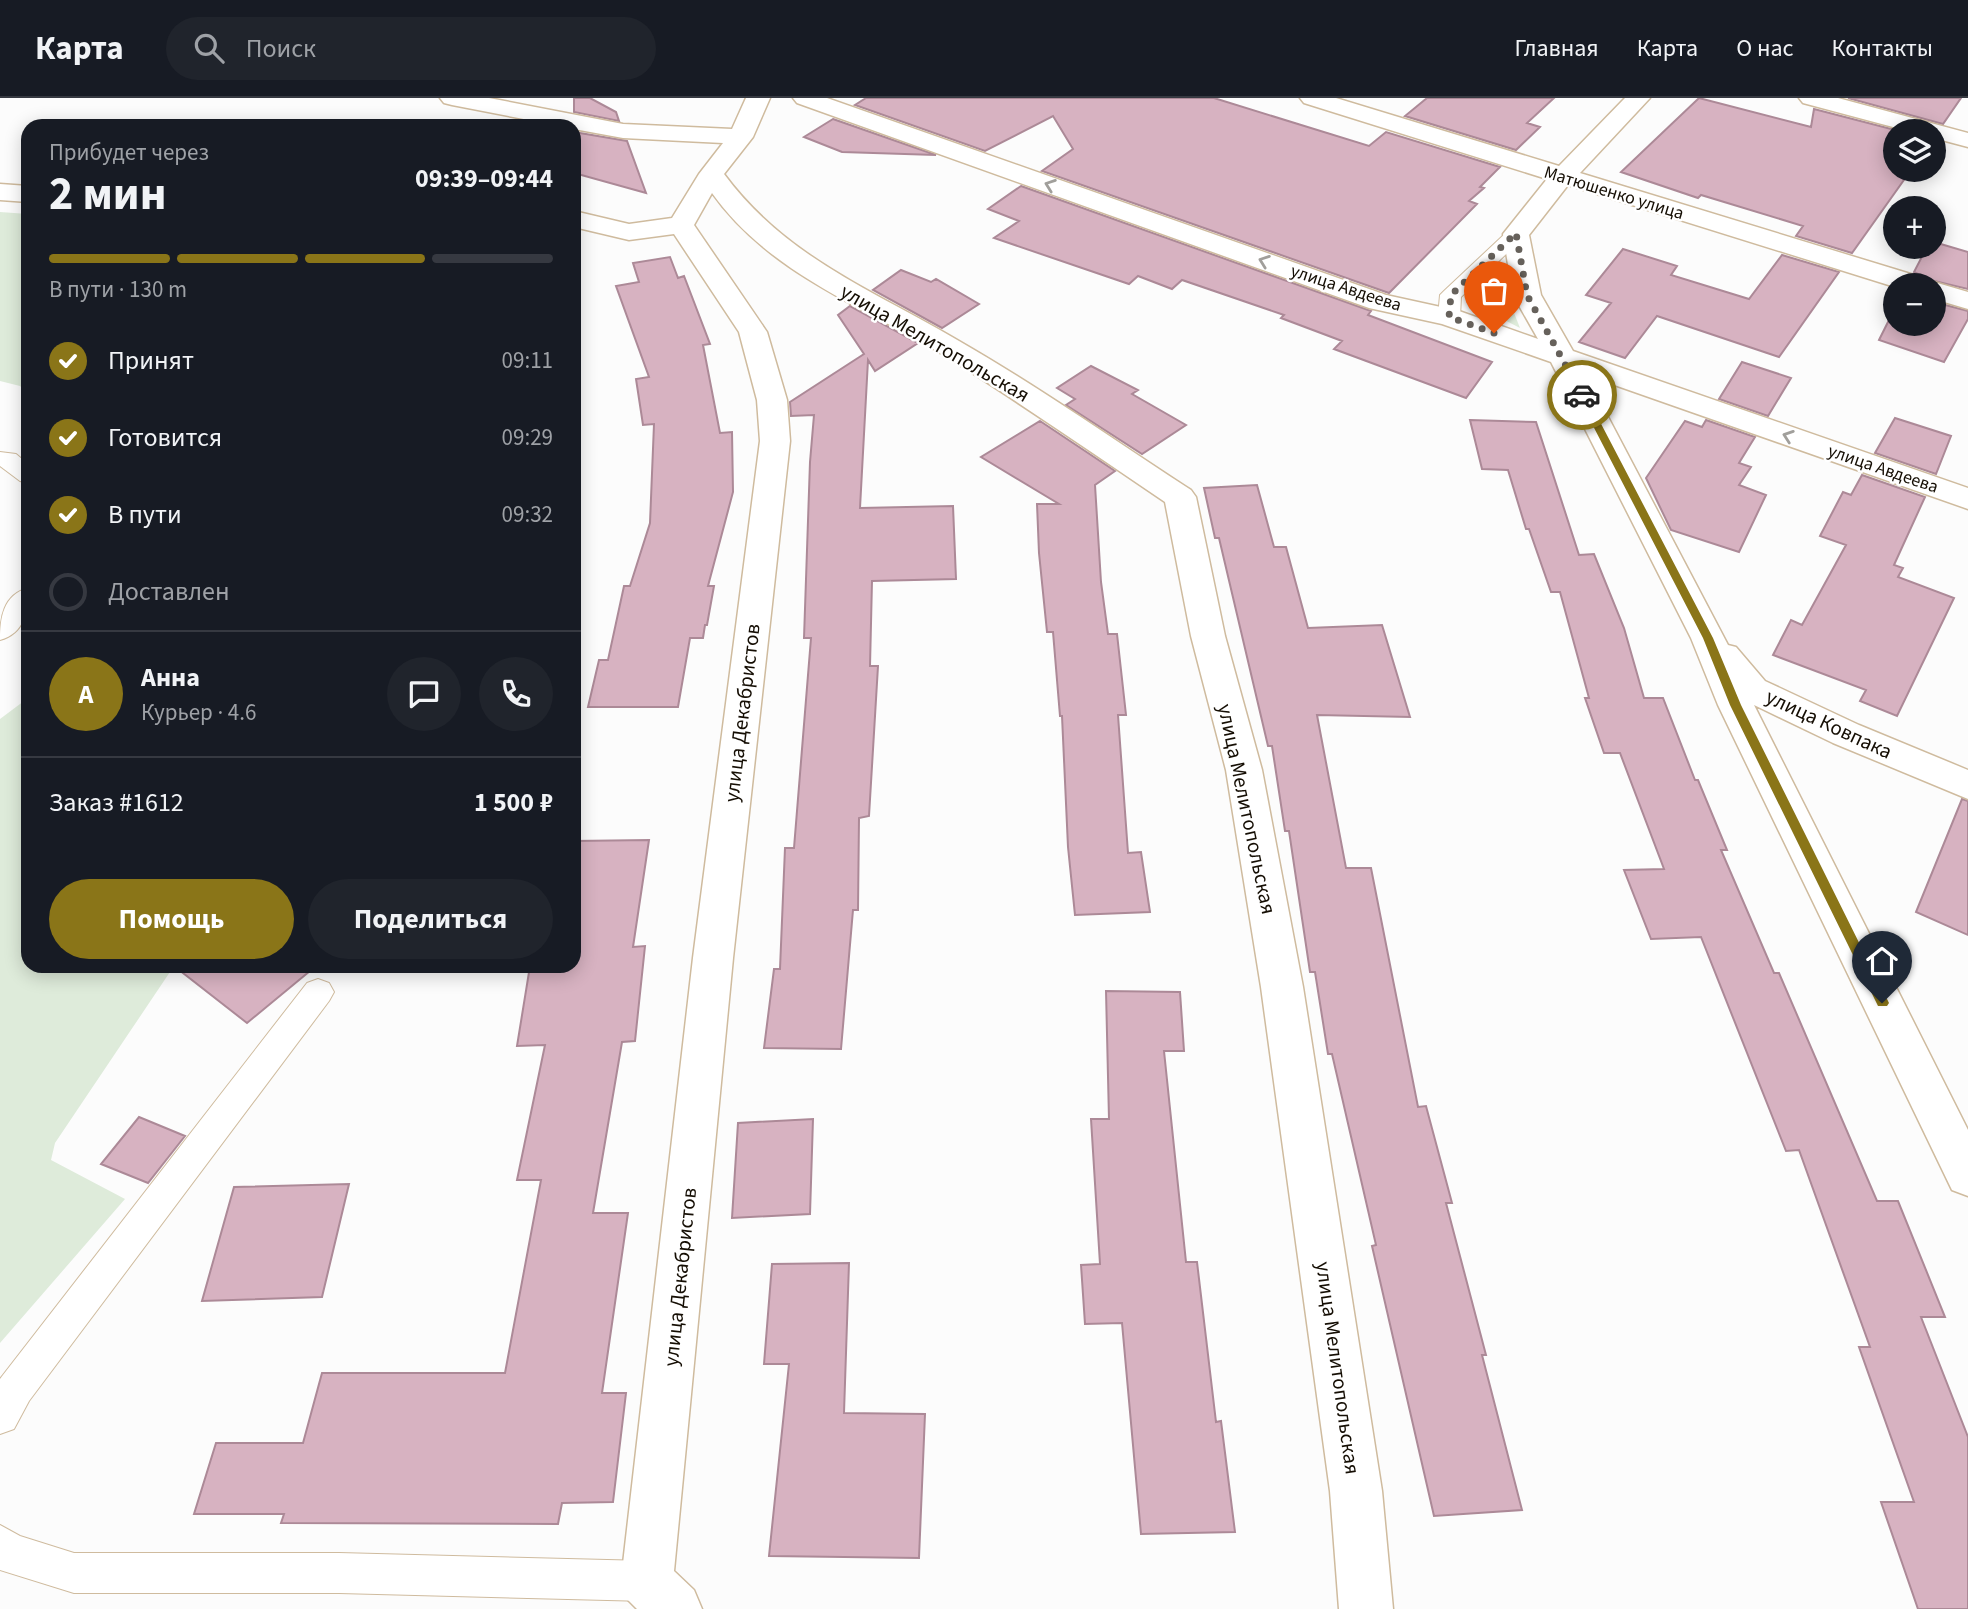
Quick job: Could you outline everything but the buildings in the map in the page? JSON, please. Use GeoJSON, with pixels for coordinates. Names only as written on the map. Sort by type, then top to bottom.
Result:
{"type":"FeatureCollection","features":[{"type":"Feature","properties":{"kind":"street"},"geometry":{"type":"LineString","coordinates":[[452,98],[561,119]]}},
{"type":"Feature","properties":{"kind":"street"},"geometry":{"type":"LineString","coordinates":[[581,221],[629,232],[681,225],[711,174],[741,137],[758,98]]}},
{"type":"Feature","properties":{"kind":"street","name":"улица Авдеева"},"geometry":{"type":"LineString","coordinates":[[805,98],[1379,302],[1449,317],[1968,499]]}},
{"type":"Feature","properties":{"kind":"street","name":"Матюшенко улица"},"geometry":{"type":"LineString","coordinates":[[1312,98],[1883,275]]}},
{"type":"Feature","properties":{"kind":"street"},"geometry":{"type":"LineString","coordinates":[[1638,98],[1562,177],[1516,233],[1527,295],[1562,356],[1708,638],[1736,705],[1968,1176]]}},
{"type":"Feature","properties":{"kind":"street"},"geometry":{"type":"LineString","coordinates":[[1811,98],[1968,140]]}},
{"type":"Feature","properties":{"kind":"street"},"geometry":{"type":"LineString","coordinates":[[581,123],[623,131],[741,137]]}},
{"type":"Feature","properties":{"kind":"street","name":"улица Мелитопольская"},"geometry":{"type":"LineString","coordinates":[[711,174],[725,197],[744,219],[810,271],[1008,383],[1180,497],[1208,636],[1244,770],[1282,987],[1356,1492],[1366,1609]]}},
{"type":"Feature","properties":{"kind":"street"},"geometry":{"type":"LineString","coordinates":[[0,192],[21,194]]}},
{"type":"Feature","properties":{"kind":"street","name":"улица Декабристов"},"geometry":{"type":"LineString","coordinates":[[661,1595],[713,958],[775,441],[772,400],[753,332],[681,225]]}},
{"type":"Feature","properties":{"kind":"street"},"geometry":{"type":"LineString","coordinates":[[1946,294],[1968,301]]}},
{"type":"Feature","properties":{"kind":"street","name":"улица Ковпака"},"geometry":{"type":"LineString","coordinates":[[1708,638],[1753,690],[1846,734],[1968,785]]}},
{"type":"Feature","properties":{"kind":"lane"},"geometry":{"type":"LineString","coordinates":[[1449,317],[1451,295],[1516,233]]}},
{"type":"Feature","properties":{"kind":"lane"},"geometry":{"type":"LineString","coordinates":[[0,459],[8,459],[21,470]]}},
{"type":"Feature","properties":{"kind":"lane"},"geometry":{"type":"LineString","coordinates":[[0,631],[21,606]]}},
{"type":"Feature","properties":{"kind":"lane"},"geometry":{"type":"LineString","coordinates":[[0,1415],[16,1388],[318,992]]}},
{"type":"Feature","properties":{"kind":"lane"},"geometry":{"type":"LineString","coordinates":[[0,1545],[8,1553],[74,1573],[340,1573],[661,1595]]}},
{"type":"Feature","properties":{"kind":"green space"},"geometry":{"type":"Polygon","coordinates":[[[0,212],[21,214],[21,387],[0,381],[0,212]]]}},
{"type":"Feature","properties":{"kind":"green space"},"geometry":{"type":"Polygon","coordinates":[[[1501,280],[1520,328],[1483,309],[1477,284],[1501,280]]]}},
{"type":"Feature","properties":{"kind":"green space"},"geometry":{"type":"Polygon","coordinates":[[[21,703],[21,973],[169,973],[55,1143],[51,1160],[125,1199],[0,1343],[0,719],[21,703]]]}},
{"type":"Feature","properties":{"kind":"way so far"},"geometry":{"type":"LineString","coordinates":[[1494,333],[1449,317],[1451,295],[1516,233],[1527,295],[1582,395]]}},
{"type":"Feature","properties":{"kind":"route"},"geometry":{"type":"LineString","coordinates":[[1582,395],[1708,638],[1736,705],[1882,1003]]}}]}
